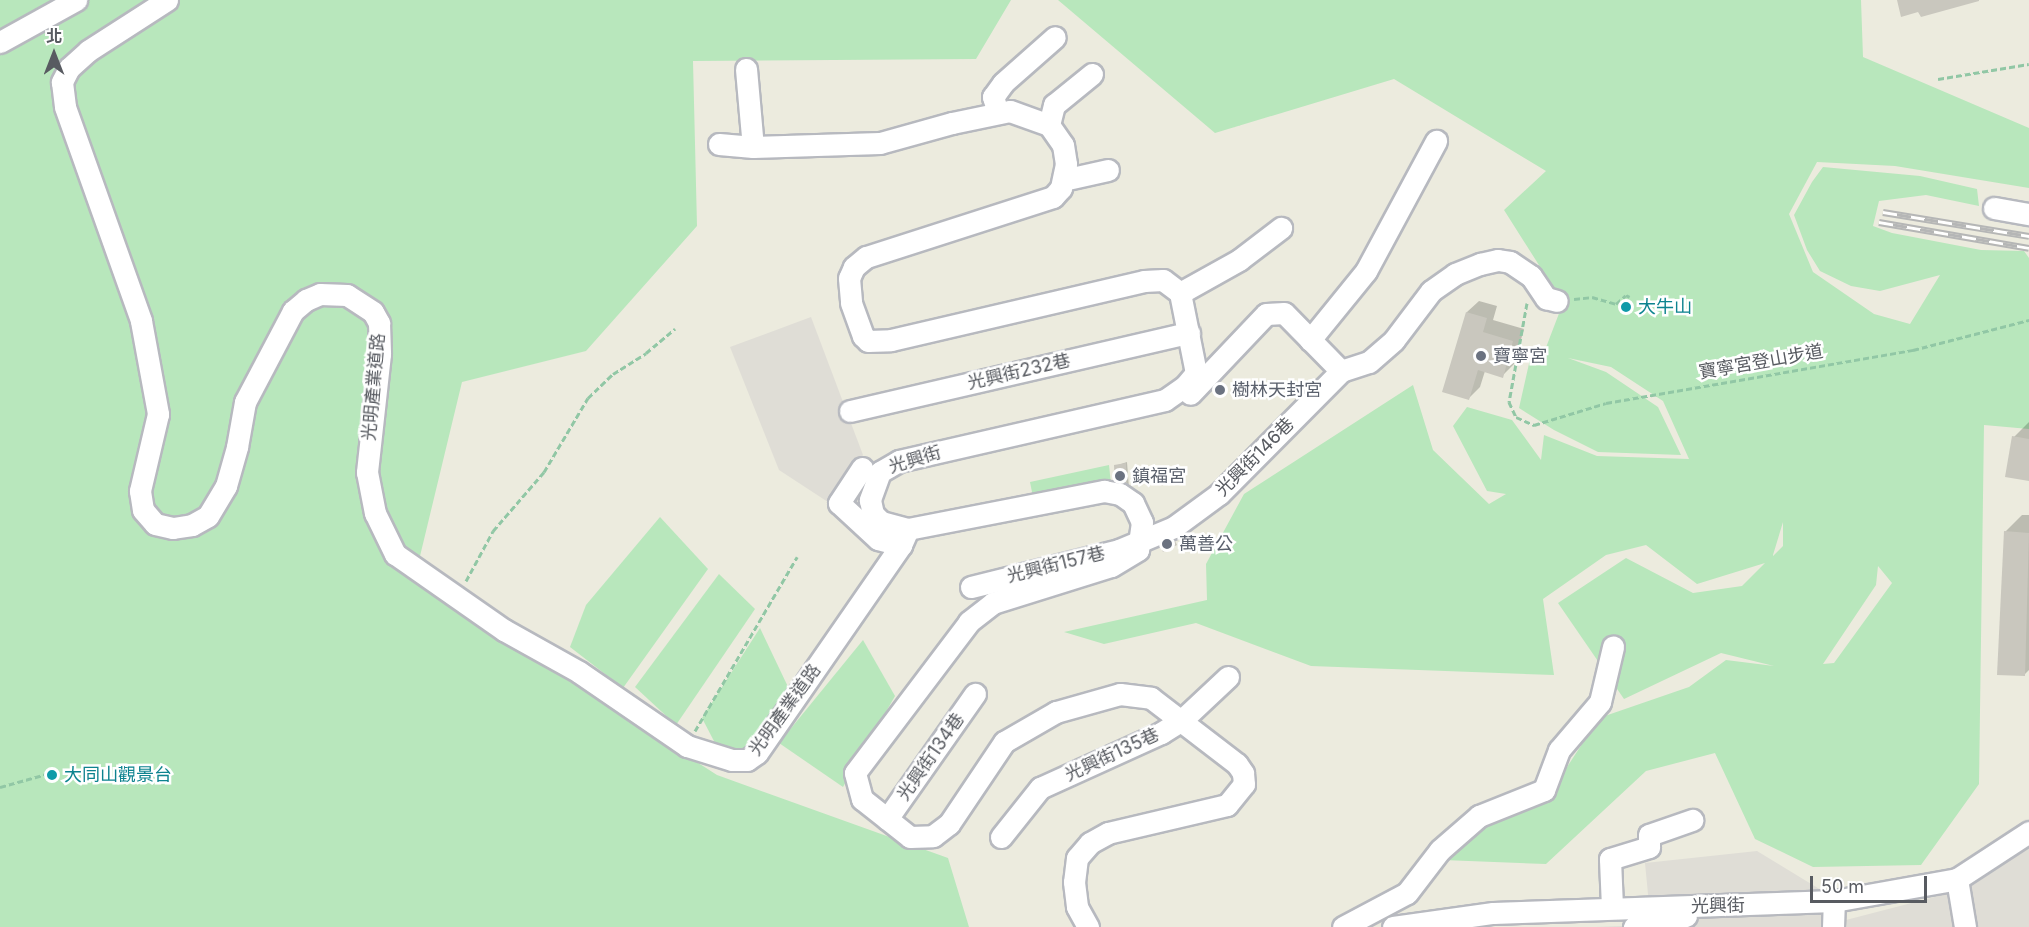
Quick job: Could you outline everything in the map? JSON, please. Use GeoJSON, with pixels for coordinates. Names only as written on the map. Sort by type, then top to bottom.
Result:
{"type":"FeatureCollection","features":[{"type":"Feature","properties":{"kind":"street"},"geometry":{"type":"LineString","coordinates":[[0,42],[75,0]]}},
{"type":"Feature","properties":{"kind":"street","name":"光明產業道路"},"geometry":{"type":"LineString","coordinates":[[166,0],[88,51],[69,68],[62,82],[65,107],[141,321],[159,414],[140,491],[143,510],[155,524],[172,528],[192,525],[208,516],[226,486],[237,447],[245,402],[293,311],[306,300],[320,294],[347,296],[373,312],[379,323],[380,354],[367,472],[375,513],[395,554],[457,595],[504,630],[579,672],[687,746],[732,760],[747,760],[757,753],[904,537]]}},
{"type":"Feature","properties":{"kind":"street"},"geometry":{"type":"LineString","coordinates":[[998,114],[993,97],[1003,83],[1055,37]]}},
{"type":"Feature","properties":{"kind":"street"},"geometry":{"type":"LineString","coordinates":[[746,69],[753,147]]}},
{"type":"Feature","properties":{"kind":"street"},"geometry":{"type":"LineString","coordinates":[[1049,125],[1054,105],[1092,74]]}},
{"type":"Feature","properties":{"kind":"street"},"geometry":{"type":"LineString","coordinates":[[719,144],[753,147],[880,143],[952,123],[1010,111],[1049,125],[1063,145],[1066,164],[1064,180],[1053,197],[866,257],[854,267],[849,290],[863,336],[868,341],[891,340],[1144,281],[1163,280],[1180,293],[1239,260],[1281,228]]}},
{"type":"Feature","properties":{"kind":"street"},"geometry":{"type":"LineString","coordinates":[[1310,340],[1366,271],[1436,141]]}},
{"type":"Feature","properties":{"kind":"street"},"geometry":{"type":"LineString","coordinates":[[1064,180],[1108,170]]}},
{"type":"Feature","properties":{"kind":"street"},"geometry":{"type":"LineString","coordinates":[[1994,208],[2029,214]]}},
{"type":"Feature","properties":{"kind":"street"},"geometry":{"type":"LineString","coordinates":[[1165,400],[1182,403],[1266,314],[1284,313],[1341,371],[1369,362],[1394,340],[1431,291],[1455,274],[1498,260],[1510,262],[1531,276],[1545,298],[1557,301]]}},
{"type":"Feature","properties":{"kind":"street","name":"光興街"},"geometry":{"type":"LineString","coordinates":[[1140,542],[1142,522],[1133,503],[1120,494],[1104,491],[904,537],[873,514],[870,500],[880,472],[886,466],[1165,400],[1185,386],[1196,373],[1180,293]]}},
{"type":"Feature","properties":{"kind":"street","name":"光興街232巷"},"geometry":{"type":"LineString","coordinates":[[850,411],[1189,333]]}},
{"type":"Feature","properties":{"kind":"street","name":"光興街146巷"},"geometry":{"type":"LineString","coordinates":[[1140,542],[1174,527],[1219,494],[1341,371]]}},
{"type":"Feature","properties":{"kind":"street"},"geometry":{"type":"LineString","coordinates":[[862,468],[839,503],[878,539],[904,537]]}},
{"type":"Feature","properties":{"kind":"street"},"geometry":{"type":"LineString","coordinates":[[1088,927],[1077,907],[1074,882],[1077,858],[1090,843],[1108,832],[1227,805],[1244,784],[1243,773],[1237,764],[1151,698],[1120,694],[1056,712],[1004,742],[949,824],[933,836],[910,837],[862,799],[855,773],[969,622],[993,603],[1111,566],[1138,550],[1140,542]]}},
{"type":"Feature","properties":{"kind":"street","name":"光興街157巷"},"geometry":{"type":"LineString","coordinates":[[971,587],[1140,542]]}},
{"type":"Feature","properties":{"kind":"street"},"geometry":{"type":"LineString","coordinates":[[1343,927],[1407,893],[1440,850],[1479,816],[1544,790],[1559,750],[1600,702],[1612,647]]}},
{"type":"Feature","properties":{"kind":"street","name":"光興街135巷"},"geometry":{"type":"LineString","coordinates":[[1001,837],[1040,788],[1161,733],[1182,720],[1228,677]]}},
{"type":"Feature","properties":{"kind":"street","name":"光興街134巷"},"geometry":{"type":"LineString","coordinates":[[887,819],[975,694]]}},
{"type":"Feature","properties":{"kind":"street"},"geometry":{"type":"LineString","coordinates":[[1612,907],[1610,859],[1649,847],[1649,835],[1692,820]]}},
{"type":"Feature","properties":{"kind":"street","name":"光興街"},"geometry":{"type":"LineString","coordinates":[[1393,927],[1493,920],[1612,907],[1737,906],[1834,901],[1956,879],[2029,831]]}},
{"type":"Feature","properties":{"kind":"street"},"geometry":{"type":"LineString","coordinates":[[1956,879],[1965,927]]}},
{"type":"Feature","properties":{"kind":"street"},"geometry":{"type":"LineString","coordinates":[[1833,927],[1834,901]]}},
{"type":"Feature","properties":{"kind":"street"},"geometry":{"type":"LineString","coordinates":[[1634,927],[1737,906]]}},
{"type":"Feature","properties":{"kind":"path"},"geometry":{"type":"LineString","coordinates":[[1938,79],[2029,64]]}},
{"type":"Feature","properties":{"kind":"path","name":"寶寧宮登山步道"},"geometry":{"type":"LineString","coordinates":[[1531,276],[1509,402],[1516,417],[1534,424],[1606,403],[1913,350],[2029,320]]}},
{"type":"Feature","properties":{"kind":"path"},"geometry":{"type":"LineString","coordinates":[[1592,297],[1616,304],[1626,295],[1630,297]]}},
{"type":"Feature","properties":{"kind":"path"},"geometry":{"type":"LineString","coordinates":[[457,595],[493,531],[544,472],[588,398],[613,374],[646,353],[675,329]]}},
{"type":"Feature","properties":{"kind":"path"},"geometry":{"type":"LineString","coordinates":[[687,746],[797,557]]}},
{"type":"Feature","properties":{"kind":"path"},"geometry":{"type":"LineString","coordinates":[[0,787],[50,773]]}},
{"type":"Feature","properties":{"kind":"shaded area"},"geometry":{"type":"Polygon","coordinates":[[[811,317],[863,455],[831,504],[779,470],[730,347],[811,317]]]}},
{"type":"Feature","properties":{"kind":"shaded area"},"geometry":{"type":"Polygon","coordinates":[[[2029,841],[2029,927],[1595,927],[1651,925],[1645,863],[1757,851],[1844,904],[1846,920],[1950,893],[2029,841]]]}},
{"type":"Feature","properties":{"kind":"green space"},"geometry":{"type":"Polygon","coordinates":[[[0,0],[1011,0],[976,59],[693,61],[697,226],[586,351],[462,382],[414,581],[717,775],[948,858],[969,927],[0,927],[0,0]]]}},
{"type":"Feature","properties":{"kind":"green space"},"geometry":{"type":"Polygon","coordinates":[[[1058,0],[1861,0],[1863,57],[2029,128],[2029,188],[1895,166],[1817,162],[1789,214],[1813,272],[1874,314],[1910,324],[1940,275],[1880,291],[1851,286],[1820,271],[1807,250],[1794,215],[1823,167],[1920,176],[1977,189],[1979,206],[1926,195],[1879,201],[1873,226],[1892,233],[1981,250],[2024,251],[2029,258],[2029,429],[1984,425],[1979,784],[1921,865],[1813,867],[1755,839],[1715,753],[1646,771],[1546,864],[1443,860],[1485,821],[1554,787],[1599,718],[1689,687],[1726,660],[1774,666],[1721,653],[1624,699],[1558,603],[1626,558],[1693,593],[1742,586],[1765,563],[1697,584],[1646,545],[1606,555],[1543,599],[1554,675],[1311,666],[1196,623],[1104,644],[1064,632],[1207,600],[1206,564],[1244,494],[1413,385],[1433,450],[1489,504],[1506,494],[1487,491],[1453,426],[1467,407],[1512,420],[1541,460],[1544,435],[1597,456],[1689,459],[1663,401],[1611,367],[1568,358],[1606,372],[1658,407],[1681,455],[1598,452],[1554,430],[1519,408],[1533,346],[1545,350],[1563,303],[1504,210],[1546,171],[1394,79],[1215,133],[1058,0]],[[1783,522],[1773,555],[1773,556],[1783,546],[1783,522]],[[1878,566],[1876,585],[1823,664],[1834,663],[1892,583],[1878,566]]]}},
{"type":"Feature","properties":{"kind":"green space"},"geometry":{"type":"Polygon","coordinates":[[[1109,465],[1111,484],[1034,502],[1030,482],[1109,465]]]}},
{"type":"Feature","properties":{"kind":"green space"},"geometry":{"type":"Polygon","coordinates":[[[660,517],[708,569],[623,688],[570,647],[586,605],[660,517]]]}},
{"type":"Feature","properties":{"kind":"green space"},"geometry":{"type":"Polygon","coordinates":[[[719,574],[755,609],[676,725],[635,687],[719,574]]]}},
{"type":"Feature","properties":{"kind":"green space"},"geometry":{"type":"Polygon","coordinates":[[[760,628],[790,691],[745,755],[716,745],[702,718],[760,628]]]}},
{"type":"Feature","properties":{"kind":"green space"},"geometry":{"type":"Polygon","coordinates":[[[863,640],[895,696],[843,787],[779,743],[863,640]]]}},
{"type":"Feature","properties":{"kind":"building"},"geometry":{"type":"Polygon","coordinates":[[[1897,0],[1979,1],[1921,17],[1918,12],[1901,17],[1897,0]]]}},
{"type":"Feature","properties":{"kind":"building","name":"寶寧宮"},"geometry":{"type":"Polygon","coordinates":[[[1466,312],[1487,318],[1483,332],[1513,341],[1503,378],[1478,370],[1469,400],[1442,392],[1466,312]]]}},
{"type":"Feature","properties":{"kind":"building"},"geometry":{"type":"Polygon","coordinates":[[[2012,436],[2029,439],[2029,481],[2005,477],[2012,436]]]}},
{"type":"Feature","properties":{"kind":"building","name":"鎮福宮"},"geometry":{"type":"Polygon","coordinates":[[[1126,463],[1127,492],[1115,488],[1114,465],[1126,463]]]}},
{"type":"Feature","properties":{"kind":"building"},"geometry":{"type":"Polygon","coordinates":[[[2004,531],[2029,533],[2025,676],[1997,675],[2004,531]]]}},
{"type":"Feature","properties":{"kind":"building","name":"萬善公"},"geometry":{"type":"Polygon","coordinates":[[[1172,535],[1177,545],[1163,552],[1158,542],[1172,535]]]}},
{"type":"Feature","properties":{"kind":"railway"},"geometry":{"type":"LineString","coordinates":[[1883,212],[2029,236]]}},
{"type":"Feature","properties":{"kind":"railway"},"geometry":{"type":"LineString","coordinates":[[1879,222],[2029,248]]}},
{"type":"Feature","properties":{"kind":"place","name":"大牛山"},"geometry":{"type":"Point","coordinates":[1626,307]}},
{"type":"Feature","properties":{"kind":"place","name":"寶寧宮"},"geometry":{"type":"Point","coordinates":[1481,356]}},
{"type":"Feature","properties":{"kind":"place","name":"樹林天封宮"},"geometry":{"type":"Point","coordinates":[1220,390]}},
{"type":"Feature","properties":{"kind":"place","name":"鎮福宮"},"geometry":{"type":"Point","coordinates":[1120,476]}},
{"type":"Feature","properties":{"kind":"place","name":"萬善公"},"geometry":{"type":"Point","coordinates":[1167,544]}},
{"type":"Feature","properties":{"kind":"place","name":"大同山觀景台"},"geometry":{"type":"Point","coordinates":[52,775]}}]}
